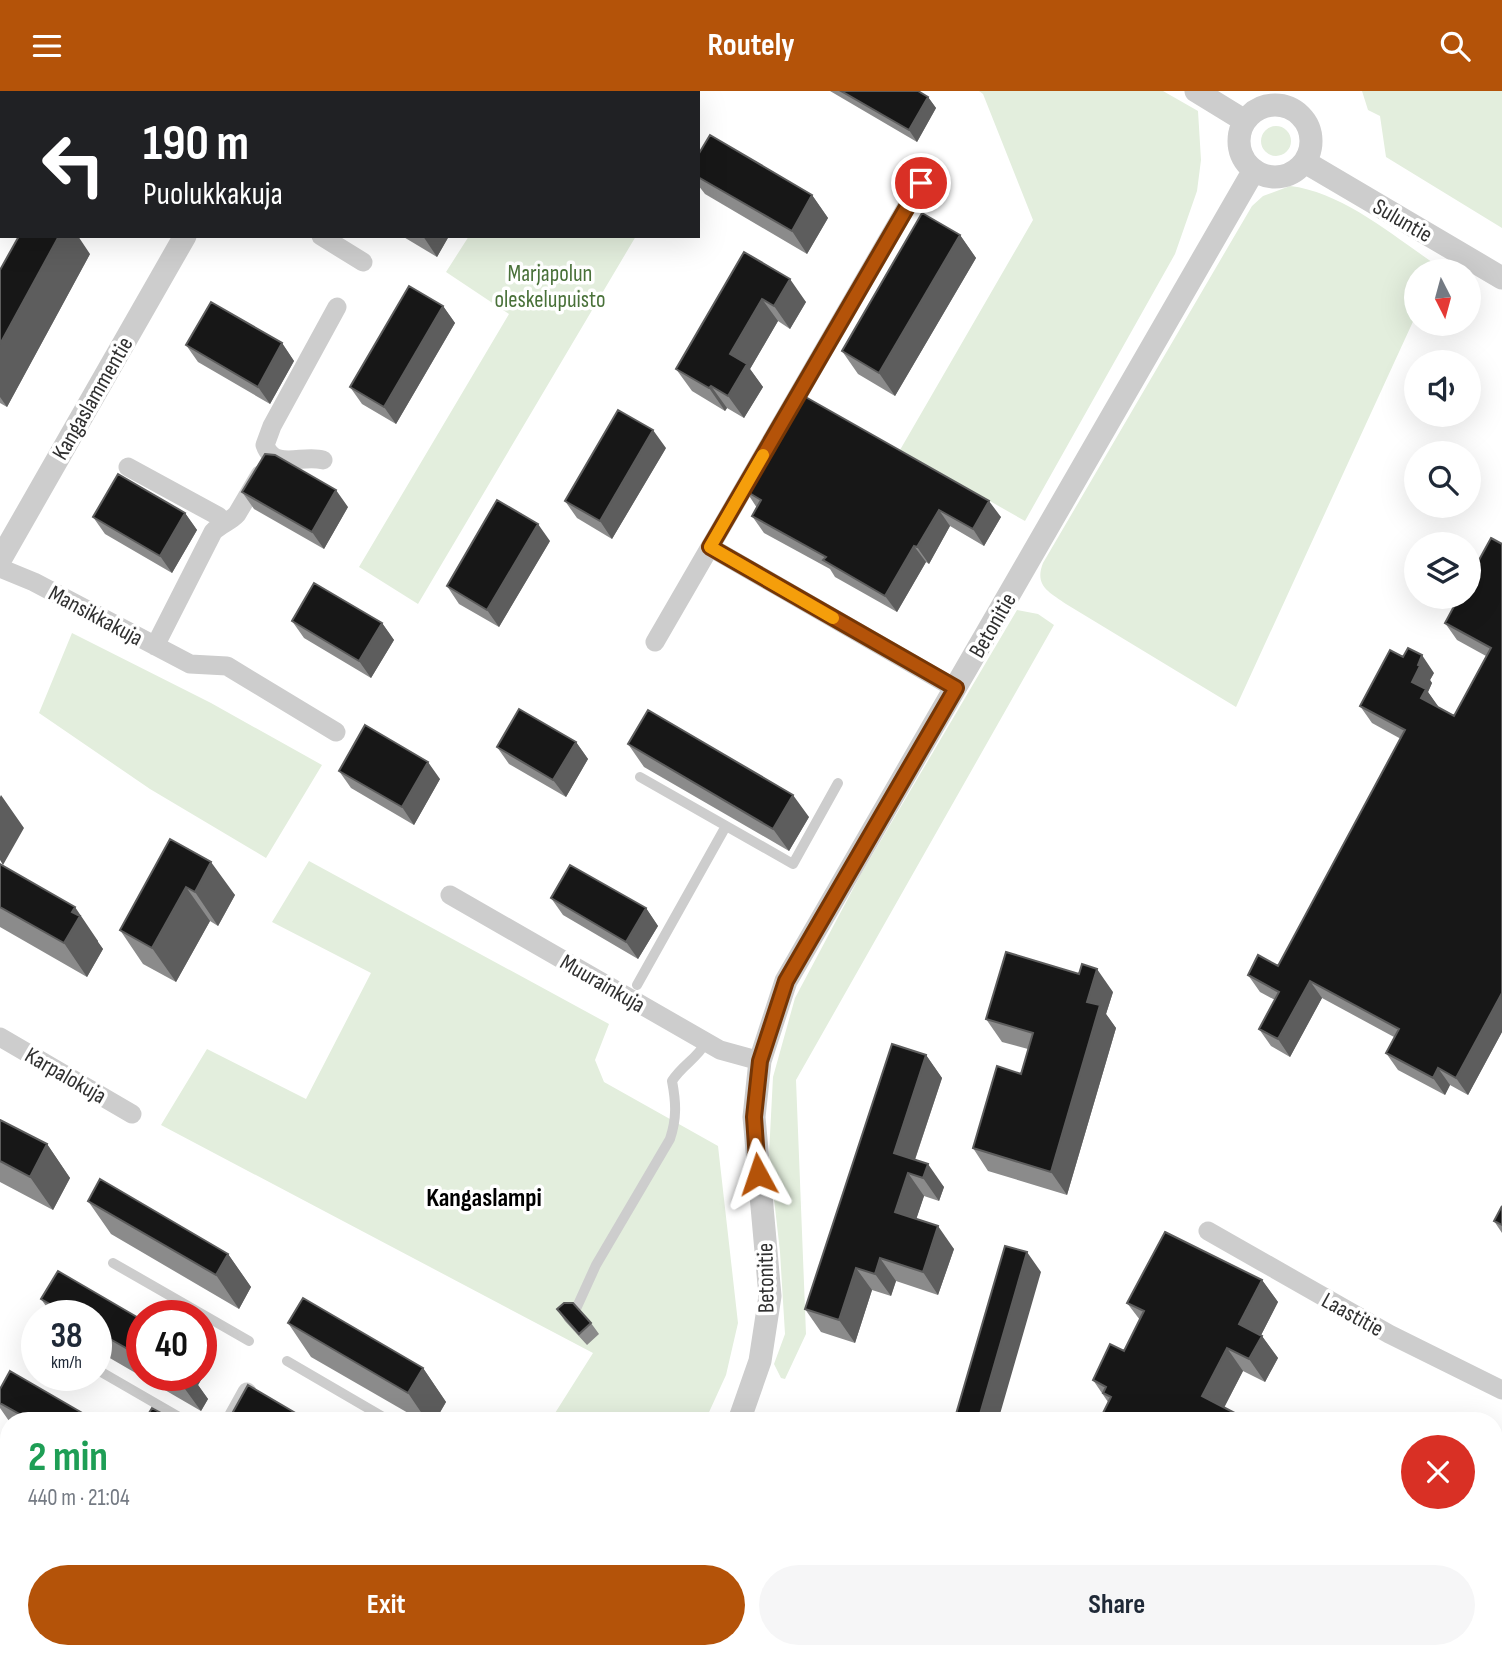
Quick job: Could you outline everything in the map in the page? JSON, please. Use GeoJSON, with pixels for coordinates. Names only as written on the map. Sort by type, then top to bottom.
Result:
{"type":"FeatureCollection","features":[{"type":"Feature","properties":{"kind":"street"},"geometry":{"type":"LineString","coordinates":[[1196,91],[1245,121]]}},
{"type":"Feature","properties":{"kind":"street"},"geometry":{"type":"LineString","coordinates":[[1297,100],[1312,143],[1305,162],[1290,174],[1281,176],[1272,177],[1254,170],[1242,156],[1239,138],[1245,121],[1258,109],[1297,100]]}},
{"type":"Feature","properties":{"kind":"street","name":"Suluntie"},"geometry":{"type":"LineString","coordinates":[[1305,162],[1502,278]]}},
{"type":"Feature","properties":{"kind":"street","name":"Betonitie"},"geometry":{"type":"LineString","coordinates":[[742,1412],[760,1361],[770,1296],[754,1117],[760,1061],[786,981],[1254,170]]}},
{"type":"Feature","properties":{"kind":"street"},"geometry":{"type":"LineString","coordinates":[[655,642],[921,183]]}},
{"type":"Feature","properties":{"kind":"street","name":"Kangaslammentie"},"geometry":{"type":"LineString","coordinates":[[0,560],[184,238]]}},
{"type":"Feature","properties":{"kind":"street"},"geometry":{"type":"LineString","coordinates":[[324,238],[363,262]]}},
{"type":"Feature","properties":{"kind":"street"},"geometry":{"type":"LineString","coordinates":[[323,460],[279,460],[271,456],[265,445],[266,437],[337,307]]}},
{"type":"Feature","properties":{"kind":"street"},"geometry":{"type":"LineString","coordinates":[[155,646],[213,533],[237,514],[271,456]]}},
{"type":"Feature","properties":{"kind":"street"},"geometry":{"type":"LineString","coordinates":[[128,467],[218,516],[225,523]]}},
{"type":"Feature","properties":{"kind":"street"},"geometry":{"type":"LineString","coordinates":[[710,547],[956,688]]}},
{"type":"Feature","properties":{"kind":"street","name":"Mansikkakuja"},"geometry":{"type":"LineString","coordinates":[[0,568],[34,582],[190,664],[227,666],[336,732]]}},
{"type":"Feature","properties":{"kind":"street","name":"Muurainkuja"},"geometry":{"type":"LineString","coordinates":[[450,895],[720,1050],[760,1061]]}},
{"type":"Feature","properties":{"kind":"street","name":"Karpalokuja"},"geometry":{"type":"LineString","coordinates":[[0,1037],[132,1114]]}},
{"type":"Feature","properties":{"kind":"street","name":"Laastitie"},"geometry":{"type":"LineString","coordinates":[[1208,1231],[1389,1334],[1502,1390]]}},
{"type":"Feature","properties":{"kind":"street"},"geometry":{"type":"LineString","coordinates":[[236,1412],[247,1392]]}},
{"type":"Feature","properties":{"kind":"lane"},"geometry":{"type":"LineString","coordinates":[[640,777],[793,864],[838,783]]}},
{"type":"Feature","properties":{"kind":"lane"},"geometry":{"type":"LineString","coordinates":[[637,985],[726,826]]}},
{"type":"Feature","properties":{"kind":"lane"},"geometry":{"type":"LineString","coordinates":[[576,1309],[596,1265],[670,1139],[676,1112],[672,1081],[680,1069],[699,1056],[706,1042]]}},
{"type":"Feature","properties":{"kind":"lane"},"geometry":{"type":"LineString","coordinates":[[113,1263],[249,1341]]}},
{"type":"Feature","properties":{"kind":"lane"},"geometry":{"type":"LineString","coordinates":[[287,1361],[375,1412]]}},
{"type":"Feature","properties":{"kind":"lane"},"geometry":{"type":"LineString","coordinates":[[112,1378],[170,1412]]}},
{"type":"Feature","properties":{"kind":"green space"},"geometry":{"type":"Polygon","coordinates":[[[979,91],[1163,91],[1198,111],[1201,160],[1197,191],[1175,254],[1025,521],[900,450],[1033,220],[983,94],[979,91]]]}},
{"type":"Feature","properties":{"kind":"green space"},"geometry":{"type":"Polygon","coordinates":[[[1362,91],[1502,91],[1502,228],[1386,157],[1380,116],[1368,110],[1362,91]]]}},
{"type":"Feature","properties":{"kind":"green space"},"geometry":{"type":"Polygon","coordinates":[[[1276,126],[1287,130],[1291,141],[1287,152],[1276,156],[1265,152],[1261,141],[1265,130],[1276,126]]]}},
{"type":"Feature","properties":{"kind":"green space"},"geometry":{"type":"Polygon","coordinates":[[[1290,186],[1329,197],[1367,217],[1428,259],[1404,259],[1404,336],[1406,336],[1236,707],[1066,604],[1045,588],[1040,577],[1043,563],[1252,206],[1263,196],[1290,186]]]}},
{"type":"Feature","properties":{"kind":"green space","name":"Marjapolun oleskelupuisto"},"geometry":{"type":"Polygon","coordinates":[[[468,238],[635,238],[418,604],[359,567],[509,314],[446,272],[468,238]]]}},
{"type":"Feature","properties":{"kind":"green space"},"geometry":{"type":"Polygon","coordinates":[[[1017,610],[1038,614],[1054,625],[796,1080],[806,1334],[785,1379],[781,1378],[774,1364],[785,1334],[780,1252],[769,1154],[773,1077],[795,998],[861,874],[1017,610]]]}},
{"type":"Feature","properties":{"kind":"green space"},"geometry":{"type":"Polygon","coordinates":[[[72,633],[211,703],[322,765],[266,858],[150,789],[39,713],[72,633]]]}},
{"type":"Feature","properties":{"kind":"green space"},"geometry":{"type":"Polygon","coordinates":[[[309,861],[609,1024],[595,1060],[604,1082],[718,1146],[738,1323],[726,1375],[709,1412],[556,1412],[593,1353],[161,1125],[207,1049],[306,1099],[371,973],[272,922],[309,861]]]}},
{"type":"Feature","properties":{"kind":"building"},"geometry":{"type":"Polygon","coordinates":[[[841,91],[918,91],[928,97],[909,130],[841,91]]]}},
{"type":"Feature","properties":{"kind":"building"},"geometry":{"type":"Polygon","coordinates":[[[710,135],[812,195],[792,231],[700,178],[700,152],[710,135]]]}},
{"type":"Feature","properties":{"kind":"building"},"geometry":{"type":"Polygon","coordinates":[[[922,213],[960,235],[879,373],[842,351],[922,213]]]}},
{"type":"Feature","properties":{"kind":"building"},"geometry":{"type":"Polygon","coordinates":[[[18,238],[58,238],[0,344],[0,270],[18,238]]]}},
{"type":"Feature","properties":{"kind":"building"},"geometry":{"type":"Polygon","coordinates":[[[744,252],[790,279],[774,306],[762,299],[730,354],[747,364],[728,396],[676,369],[744,252]]]}},
{"type":"Feature","properties":{"kind":"building"},"geometry":{"type":"Polygon","coordinates":[[[409,286],[443,306],[384,407],[350,387],[409,286]]]}},
{"type":"Feature","properties":{"kind":"building"},"geometry":{"type":"Polygon","coordinates":[[[211,302],[282,343],[258,387],[186,345],[211,302]]]}},
{"type":"Feature","properties":{"kind":"building"},"geometry":{"type":"Polygon","coordinates":[[[802,395],[989,501],[973,529],[939,510],[885,596],[823,560],[826,557],[752,516],[761,500],[746,491],[802,395]]]}},
{"type":"Feature","properties":{"kind":"building"},"geometry":{"type":"Polygon","coordinates":[[[618,410],[653,430],[600,521],[565,501],[618,410]]]}},
{"type":"Feature","properties":{"kind":"building"},"geometry":{"type":"Polygon","coordinates":[[[265,454],[275,455],[336,490],[312,532],[242,492],[265,454]]]}},
{"type":"Feature","properties":{"kind":"building"},"geometry":{"type":"Polygon","coordinates":[[[118,474],[185,513],[160,556],[93,517],[118,474]]]}},
{"type":"Feature","properties":{"kind":"building"},"geometry":{"type":"Polygon","coordinates":[[[497,500],[538,524],[487,610],[447,586],[497,500]]]}},
{"type":"Feature","properties":{"kind":"building"},"geometry":{"type":"Polygon","coordinates":[[[1491,538],[1502,544],[1502,993],[1456,1078],[1438,1068],[1433,1078],[1386,1053],[1399,1029],[1310,981],[1278,1039],[1259,1029],[1279,992],[1248,975],[1258,955],[1278,966],[1405,730],[1360,706],[1390,650],[1403,657],[1408,648],[1422,655],[1412,682],[1426,689],[1421,698],[1454,716],[1491,648],[1445,623],[1453,609],[1481,609],[1481,556],[1491,538]]]}},
{"type":"Feature","properties":{"kind":"building"},"geometry":{"type":"Polygon","coordinates":[[[314,583],[382,623],[359,661],[292,621],[314,583]]]}},
{"type":"Feature","properties":{"kind":"building"},"geometry":{"type":"Polygon","coordinates":[[[519,709],[576,742],[553,780],[497,747],[519,709]]]}},
{"type":"Feature","properties":{"kind":"building"},"geometry":{"type":"Polygon","coordinates":[[[648,710],[793,795],[773,829],[628,744],[648,710]]]}},
{"type":"Feature","properties":{"kind":"building"},"geometry":{"type":"Polygon","coordinates":[[[365,725],[428,762],[402,807],[339,771],[365,725]]]}},
{"type":"Feature","properties":{"kind":"building"},"geometry":{"type":"Polygon","coordinates":[[[170,839],[211,862],[195,892],[186,887],[152,948],[120,930],[170,839]]]}},
{"type":"Feature","properties":{"kind":"building"},"geometry":{"type":"Polygon","coordinates":[[[0,864],[75,907],[72,912],[80,916],[64,943],[0,907],[0,864]]]}},
{"type":"Feature","properties":{"kind":"building"},"geometry":{"type":"Polygon","coordinates":[[[570,865],[646,908],[626,942],[551,898],[570,865]]]}},
{"type":"Feature","properties":{"kind":"building"},"geometry":{"type":"Polygon","coordinates":[[[1006,952],[1079,974],[1082,964],[1097,969],[1087,1002],[1100,1005],[1051,1172],[973,1148],[997,1066],[1021,1074],[1033,1033],[986,1019],[1006,952]]]}},
{"type":"Feature","properties":{"kind":"building"},"geometry":{"type":"Polygon","coordinates":[[[892,1044],[926,1055],[894,1153],[928,1164],[923,1178],[908,1173],[895,1212],[938,1226],[923,1272],[880,1258],[875,1274],[856,1268],[839,1320],[805,1309],[892,1044]]]}},
{"type":"Feature","properties":{"kind":"building"},"geometry":{"type":"Polygon","coordinates":[[[0,1120],[47,1144],[30,1177],[0,1161],[0,1120]]]}},
{"type":"Feature","properties":{"kind":"building"},"geometry":{"type":"Polygon","coordinates":[[[100,1179],[228,1254],[216,1275],[88,1201],[100,1179]]]}},
{"type":"Feature","properties":{"kind":"building"},"geometry":{"type":"Polygon","coordinates":[[[1502,1206],[1502,1225],[1494,1221],[1502,1206]]]}},
{"type":"Feature","properties":{"kind":"building"},"geometry":{"type":"Polygon","coordinates":[[[1165,1232],[1262,1280],[1239,1324],[1262,1336],[1249,1359],[1227,1348],[1202,1396],[1233,1412],[1104,1412],[1111,1397],[1103,1393],[1106,1387],[1093,1380],[1110,1344],[1124,1351],[1144,1311],[1127,1303],[1165,1232]]]}},
{"type":"Feature","properties":{"kind":"building"},"geometry":{"type":"Polygon","coordinates":[[[1005,1246],[1027,1252],[981,1412],[957,1412],[1005,1246]]]}},
{"type":"Feature","properties":{"kind":"building"},"geometry":{"type":"Polygon","coordinates":[[[58,1271],[108,1300],[43,1300],[58,1271]]]}},
{"type":"Feature","properties":{"kind":"building"},"geometry":{"type":"Polygon","coordinates":[[[303,1298],[423,1368],[408,1393],[288,1323],[303,1298]]]}},
{"type":"Feature","properties":{"kind":"building"},"geometry":{"type":"Polygon","coordinates":[[[112,1302],[126,1311],[126,1348],[112,1340],[112,1302]]]}},
{"type":"Feature","properties":{"kind":"building"},"geometry":{"type":"Polygon","coordinates":[[[564,1303],[573,1303],[591,1323],[579,1334],[557,1309],[564,1303]]]}},
{"type":"Feature","properties":{"kind":"building"},"geometry":{"type":"Polygon","coordinates":[[[10,1371],[21,1377],[21,1391],[44,1391],[81,1412],[16,1412],[0,1403],[0,1389],[10,1371]]]}},
{"type":"Feature","properties":{"kind":"building"},"geometry":{"type":"Polygon","coordinates":[[[248,1385],[294,1412],[233,1412],[248,1385]]]}},
{"type":"Feature","properties":{"kind":"slow traffic"},"geometry":{"type":"LineString","coordinates":[[763,455],[710,547],[833,618]]}},
{"type":"Feature","properties":{"kind":"district","name":"Kangaslampi"},"geometry":{"type":"Point","coordinates":[484,1197]}},
{"type":"Feature","properties":{"kind":"route"},"geometry":{"type":"LineString","coordinates":[[758,1174],[754,1117],[760,1061],[786,981],[956,688],[710,547],[921,183]]}}]}
